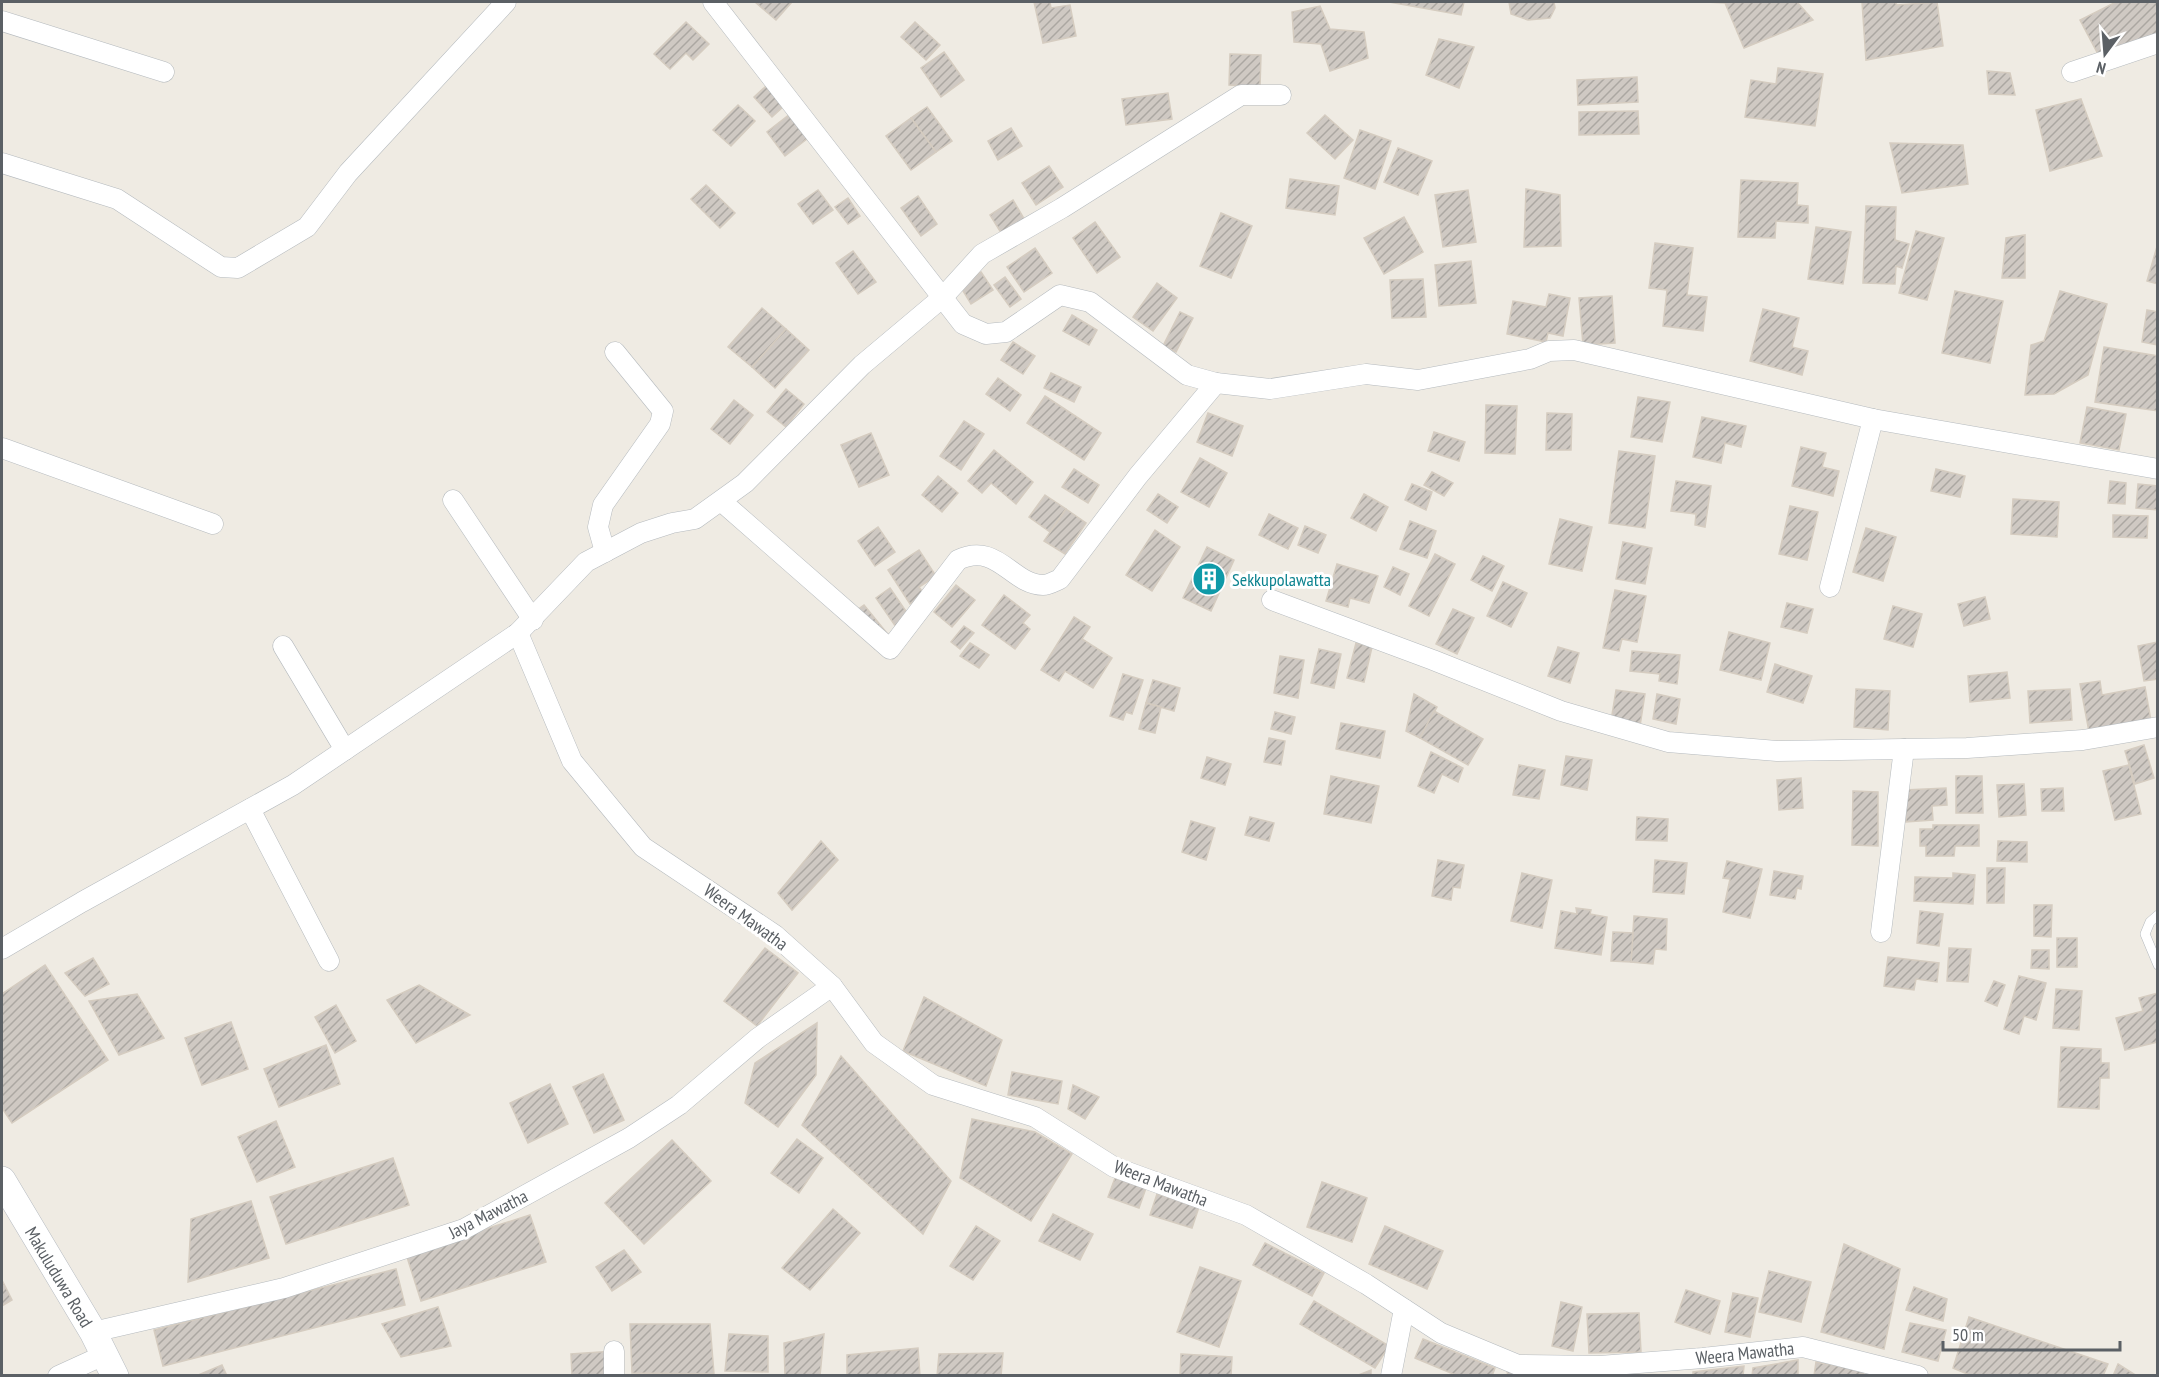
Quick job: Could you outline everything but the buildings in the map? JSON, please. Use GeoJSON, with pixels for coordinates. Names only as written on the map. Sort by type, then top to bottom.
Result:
{"type":"FeatureCollection","features":[{"type":"Feature","properties":{"kind":"street"},"geometry":{"type":"LineString","coordinates":[[2,163],[117,199],[221,267],[238,268],[307,227],[348,173],[506,2]]}},
{"type":"Feature","properties":{"kind":"street"},"geometry":{"type":"LineString","coordinates":[[712,2],[963,324],[986,334],[1006,332],[1060,295],[1090,302],[1187,375],[1216,383],[1270,389],[1366,374],[1418,380],[1530,358],[1549,351],[1574,350],[1873,419],[2157,469]]}},
{"type":"Feature","properties":{"kind":"street"},"geometry":{"type":"LineString","coordinates":[[2,21],[164,72]]}},
{"type":"Feature","properties":{"kind":"street"},"geometry":{"type":"LineString","coordinates":[[2072,72],[2157,43]]}},
{"type":"Feature","properties":{"kind":"street"},"geometry":{"type":"LineString","coordinates":[[2,949],[293,785],[518,633],[533,620],[586,562],[641,533],[672,523],[695,519],[721,501],[745,483],[862,365],[943,297],[982,254],[1062,208],[1240,95],[1281,95]]}},
{"type":"Feature","properties":{"kind":"street"},"geometry":{"type":"LineString","coordinates":[[604,552],[598,527],[603,505],[660,424],[663,411],[615,352]]}},
{"type":"Feature","properties":{"kind":"street"},"geometry":{"type":"LineString","coordinates":[[721,501],[890,649],[958,560],[970,554],[987,556],[1034,584],[1045,585],[1060,579],[1138,476],[1216,383]]}},
{"type":"Feature","properties":{"kind":"street"},"geometry":{"type":"LineString","coordinates":[[1830,587],[1873,419]]}},
{"type":"Feature","properties":{"kind":"street"},"geometry":{"type":"LineString","coordinates":[[2,448],[213,524]]}},
{"type":"Feature","properties":{"kind":"street"},"geometry":{"type":"LineString","coordinates":[[453,500],[533,620]]}},
{"type":"Feature","properties":{"kind":"street"},"geometry":{"type":"LineString","coordinates":[[1272,600],[1561,711],[1668,742],[1777,751],[1967,748],[2083,740],[2157,727]]}},
{"type":"Feature","properties":{"kind":"street","name":"Weera Mawatha"},"geometry":{"type":"LineString","coordinates":[[518,633],[572,761],[643,847],[775,934],[832,986],[874,1043],[933,1085],[1035,1117],[1114,1167],[1246,1215],[1366,1284],[1441,1333],[1518,1365],[1608,1370],[1803,1347],[1918,1376]]}},
{"type":"Feature","properties":{"kind":"street"},"geometry":{"type":"LineString","coordinates":[[283,646],[345,750]]}},
{"type":"Feature","properties":{"kind":"street"},"geometry":{"type":"LineString","coordinates":[[1881,932],[1904,749]]}},
{"type":"Feature","properties":{"kind":"street"},"geometry":{"type":"LineString","coordinates":[[250,809],[329,961]]}},
{"type":"Feature","properties":{"kind":"street","name":"Jaya Mawatha"},"geometry":{"type":"LineString","coordinates":[[58,1376],[104,1354],[285,1288],[464,1229],[629,1138],[680,1105],[758,1038],[832,986]]}},
{"type":"Feature","properties":{"kind":"street","name":"Makuluduwa Road"},"geometry":{"type":"LineString","coordinates":[[2,1180],[104,1354]]}},
{"type":"Feature","properties":{"kind":"street"},"geometry":{"type":"LineString","coordinates":[[1391,1376],[1404,1309]]}},
{"type":"Feature","properties":{"kind":"street"},"geometry":{"type":"LineString","coordinates":[[614,1351],[614,1376]]}},
{"type":"Feature","properties":{"kind":"lane"},"geometry":{"type":"LineString","coordinates":[[2157,915],[2150,922],[2145,934],[2157,965]]}},
{"type":"Feature","properties":{"kind":"place","name":"Sekkupolawatta"},"geometry":{"type":"Point","coordinates":[1209,579]}}]}
